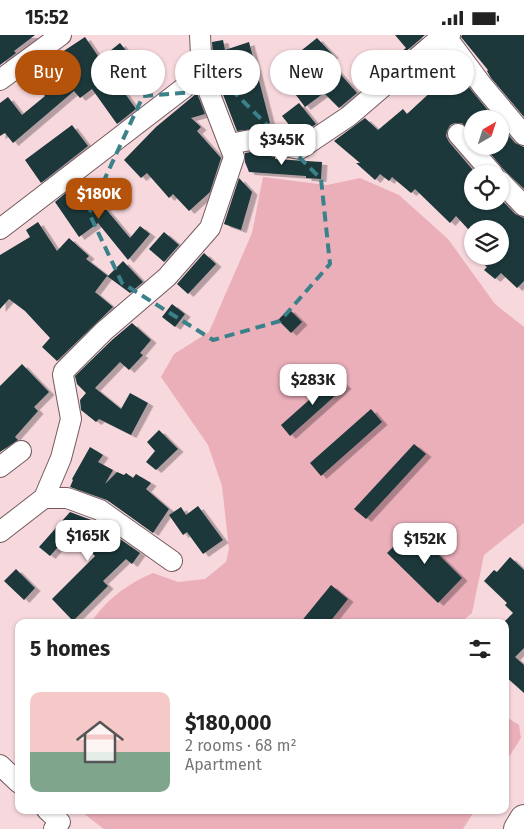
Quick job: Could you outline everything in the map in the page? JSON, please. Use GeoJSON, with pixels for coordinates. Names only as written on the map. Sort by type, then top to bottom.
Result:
{"type":"FeatureCollection","features":[{"type":"Feature","properties":{"kind":"highway"},"geometry":{"type":"LineString","coordinates":[[518,829],[524,819]]}},
{"type":"Feature","properties":{"kind":"street"},"geometry":{"type":"LineString","coordinates":[[0,80],[60,35]]}},
{"type":"Feature","properties":{"kind":"street"},"geometry":{"type":"LineString","coordinates":[[200,35],[201,50]]}},
{"type":"Feature","properties":{"kind":"street"},"geometry":{"type":"LineString","coordinates":[[229,144],[251,140],[300,149],[349,116],[433,44],[448,37],[482,85],[524,135]]}},
{"type":"Feature","properties":{"kind":"street"},"geometry":{"type":"LineString","coordinates":[[0,229],[175,95]]}},
{"type":"Feature","properties":{"kind":"street"},"geometry":{"type":"LineString","coordinates":[[0,532],[44,498],[61,458],[71,419],[63,375],[64,371],[104,331],[167,277],[210,228],[234,157],[210,95]]}},
{"type":"Feature","properties":{"kind":"street"},"geometry":{"type":"LineString","coordinates":[[458,134],[485,165]]}},
{"type":"Feature","properties":{"kind":"street"},"geometry":{"type":"LineString","coordinates":[[509,190],[524,206]]}},
{"type":"Feature","properties":{"kind":"street"},"geometry":{"type":"LineString","coordinates":[[0,467],[21,451]]}},
{"type":"Feature","properties":{"kind":"street"},"geometry":{"type":"LineString","coordinates":[[44,498],[67,499],[100,509],[172,561]]}},
{"type":"Feature","properties":{"kind":"street"},"geometry":{"type":"LineString","coordinates":[[0,765],[15,779]]}},
{"type":"Feature","properties":{"kind":"highlighted area"},"geometry":{"type":"Polygon","coordinates":[[[231,89],[321,179],[330,264],[280,321],[213,340],[122,283],[89,213],[143,96],[231,89]]]}},
{"type":"Feature","properties":{"kind":"shaded area"},"geometry":{"type":"Polygon","coordinates":[[[263,177],[327,185],[360,178],[399,195],[448,239],[464,261],[464,265],[467,265],[495,304],[524,327],[524,523],[484,555],[472,613],[465,619],[94,619],[103,607],[118,593],[153,573],[178,582],[205,579],[226,562],[229,549],[222,486],[208,445],[161,377],[174,354],[209,332],[252,233],[263,177]]]}},
{"type":"Feature","properties":{"kind":"shaded area"},"geometry":{"type":"Polygon","coordinates":[[[509,719],[519,725],[521,738],[509,757],[509,719]]]}},
{"type":"Feature","properties":{"kind":"shaded area"},"geometry":{"type":"Polygon","coordinates":[[[84,814],[472,814],[463,829],[104,829],[84,814]]]}},
{"type":"Feature","properties":{"kind":"building"},"geometry":{"type":"Polygon","coordinates":[[[0,35],[35,35],[15,50],[15,54],[0,65],[0,35]]]}},
{"type":"Feature","properties":{"kind":"building"},"geometry":{"type":"Polygon","coordinates":[[[395,35],[425,35],[408,50],[403,50],[406,48],[395,35]]]}},
{"type":"Feature","properties":{"kind":"building"},"geometry":{"type":"Polygon","coordinates":[[[462,35],[524,35],[524,117],[491,78],[488,70],[474,53],[474,50],[472,50],[461,37],[462,35]]]}},
{"type":"Feature","properties":{"kind":"building"},"geometry":{"type":"Polygon","coordinates":[[[85,37],[94,50],[91,50],[91,90],[80,98],[77,95],[81,95],[81,50],[65,50],[85,37]]]}},
{"type":"Feature","properties":{"kind":"building"},"geometry":{"type":"Polygon","coordinates":[[[317,38],[328,50],[302,50],[317,38]]]}},
{"type":"Feature","properties":{"kind":"building"},"geometry":{"type":"Polygon","coordinates":[[[223,40],[225,50],[213,50],[212,42],[223,40]]]}},
{"type":"Feature","properties":{"kind":"building"},"geometry":{"type":"Polygon","coordinates":[[[249,42],[251,50],[225,50],[249,42]]]}},
{"type":"Feature","properties":{"kind":"building"},"geometry":{"type":"Polygon","coordinates":[[[120,43],[126,50],[111,50],[120,43]]]}},
{"type":"Feature","properties":{"kind":"building"},"geometry":{"type":"Polygon","coordinates":[[[341,75],[351,86],[351,95],[355,95],[339,108],[326,95],[341,95],[341,75]]]}},
{"type":"Feature","properties":{"kind":"building"},"geometry":{"type":"Polygon","coordinates":[[[260,84],[270,123],[255,129],[237,131],[223,95],[260,95],[260,84]]]}},
{"type":"Feature","properties":{"kind":"building"},"geometry":{"type":"Polygon","coordinates":[[[474,94],[488,110],[464,110],[464,125],[462,123],[455,123],[450,125],[446,136],[469,165],[464,165],[464,210],[509,210],[509,208],[515,214],[524,218],[524,281],[517,288],[501,273],[495,279],[484,270],[487,267],[485,265],[509,265],[509,220],[464,220],[464,225],[456,216],[450,223],[415,189],[411,193],[392,177],[389,181],[380,174],[375,180],[356,163],[360,163],[334,141],[365,118],[378,130],[403,109],[407,114],[427,95],[474,94]]]}},
{"type":"Feature","properties":{"kind":"building"},"geometry":{"type":"Polygon","coordinates":[[[69,95],[13,143],[5,133],[0,136],[0,103],[8,97],[22,115],[45,96],[69,95]]]}},
{"type":"Feature","properties":{"kind":"building"},"geometry":{"type":"Polygon","coordinates":[[[96,95],[126,95],[136,109],[117,124],[96,95]]]}},
{"type":"Feature","properties":{"kind":"building"},"geometry":{"type":"Polygon","coordinates":[[[195,95],[198,95],[205,114],[191,118],[201,127],[197,131],[221,158],[210,192],[189,211],[173,194],[169,198],[147,173],[141,178],[124,160],[156,127],[195,95]]]}},
{"type":"Feature","properties":{"kind":"building"},"geometry":{"type":"Polygon","coordinates":[[[296,95],[321,95],[305,107],[296,95]]]}},
{"type":"Feature","properties":{"kind":"building"},"geometry":{"type":"Polygon","coordinates":[[[299,103],[316,124],[298,136],[282,116],[299,103]]]}},
{"type":"Feature","properties":{"kind":"building"},"geometry":{"type":"Polygon","coordinates":[[[72,125],[88,146],[41,183],[25,160],[72,125]]]}},
{"type":"Feature","properties":{"kind":"building"},"geometry":{"type":"Polygon","coordinates":[[[509,136],[515,143],[524,147],[524,189],[509,175],[509,165],[500,165],[492,155],[509,155],[509,136]]]}},
{"type":"Feature","properties":{"kind":"building"},"geometry":{"type":"Polygon","coordinates":[[[251,152],[275,157],[275,159],[322,162],[321,179],[306,178],[306,176],[249,172],[245,162],[245,153],[251,152]]]}},
{"type":"Feature","properties":{"kind":"building"},"geometry":{"type":"Polygon","coordinates":[[[239,178],[252,192],[241,230],[224,224],[239,178]]]}},
{"type":"Feature","properties":{"kind":"building"},"geometry":{"type":"Polygon","coordinates":[[[95,186],[112,202],[105,208],[130,238],[140,226],[150,234],[128,260],[98,223],[79,237],[55,202],[68,191],[78,204],[95,186]]]}},
{"type":"Feature","properties":{"kind":"building"},"geometry":{"type":"Polygon","coordinates":[[[38,222],[57,251],[69,238],[89,256],[86,259],[108,276],[123,261],[143,282],[130,293],[107,276],[95,292],[113,307],[57,361],[42,347],[50,338],[25,311],[9,299],[0,309],[0,255],[30,237],[26,230],[38,222]]]}},
{"type":"Feature","properties":{"kind":"building"},"geometry":{"type":"Polygon","coordinates":[[[164,232],[179,245],[164,262],[149,249],[164,232]]]}},
{"type":"Feature","properties":{"kind":"building"},"geometry":{"type":"Polygon","coordinates":[[[204,253],[216,264],[188,294],[177,284],[204,253]]]}},
{"type":"Feature","properties":{"kind":"building"},"geometry":{"type":"Polygon","coordinates":[[[172,304],[185,314],[175,327],[162,317],[172,304]]]}},
{"type":"Feature","properties":{"kind":"building"},"geometry":{"type":"Polygon","coordinates":[[[289,309],[302,322],[291,333],[278,320],[289,309]]]}},
{"type":"Feature","properties":{"kind":"building"},"geometry":{"type":"Polygon","coordinates":[[[132,323],[151,340],[140,353],[143,355],[129,370],[120,362],[95,388],[121,409],[130,393],[148,403],[131,435],[99,419],[96,422],[81,410],[80,400],[86,393],[77,384],[75,376],[132,323]]]}},
{"type":"Feature","properties":{"kind":"building"},"geometry":{"type":"Polygon","coordinates":[[[22,364],[49,392],[34,407],[38,411],[15,437],[18,440],[0,452],[0,386],[22,364]]]}},
{"type":"Feature","properties":{"kind":"building"},"geometry":{"type":"Polygon","coordinates":[[[336,376],[346,386],[290,436],[281,425],[336,376]]]}},
{"type":"Feature","properties":{"kind":"building"},"geometry":{"type":"Polygon","coordinates":[[[371,409],[382,422],[321,476],[310,463],[371,409]]]}},
{"type":"Feature","properties":{"kind":"building"},"geometry":{"type":"Polygon","coordinates":[[[159,430],[178,449],[156,470],[146,462],[155,451],[147,442],[159,430]]]}},
{"type":"Feature","properties":{"kind":"building"},"geometry":{"type":"Polygon","coordinates":[[[414,444],[426,454],[366,519],[354,509],[414,444]]]}},
{"type":"Feature","properties":{"kind":"building"},"geometry":{"type":"Polygon","coordinates":[[[90,447],[103,455],[98,462],[113,470],[105,484],[117,472],[124,475],[126,473],[133,478],[136,474],[151,483],[146,489],[169,509],[153,533],[107,500],[70,487],[72,479],[90,447]]]}},
{"type":"Feature","properties":{"kind":"building"},"geometry":{"type":"Polygon","coordinates":[[[198,506],[223,540],[203,554],[187,532],[183,535],[169,515],[181,507],[186,515],[198,506]]]}},
{"type":"Feature","properties":{"kind":"building"},"geometry":{"type":"Polygon","coordinates":[[[70,512],[94,521],[140,553],[132,564],[126,559],[103,581],[108,586],[75,619],[71,619],[52,599],[95,556],[71,532],[50,556],[39,547],[70,512]]]}},
{"type":"Feature","properties":{"kind":"building"},"geometry":{"type":"Polygon","coordinates":[[[412,528],[462,578],[438,603],[387,553],[412,528]]]}},
{"type":"Feature","properties":{"kind":"building"},"geometry":{"type":"Polygon","coordinates":[[[510,557],[524,570],[524,648],[515,657],[524,665],[524,693],[509,680],[509,619],[507,619],[513,613],[505,605],[507,603],[484,581],[494,570],[497,572],[510,557]]]}},
{"type":"Feature","properties":{"kind":"building"},"geometry":{"type":"Polygon","coordinates":[[[16,569],[35,588],[24,600],[4,581],[16,569]]]}},
{"type":"Feature","properties":{"kind":"building"},"geometry":{"type":"Polygon","coordinates":[[[331,585],[348,599],[332,619],[303,619],[331,585]]]}}]}
